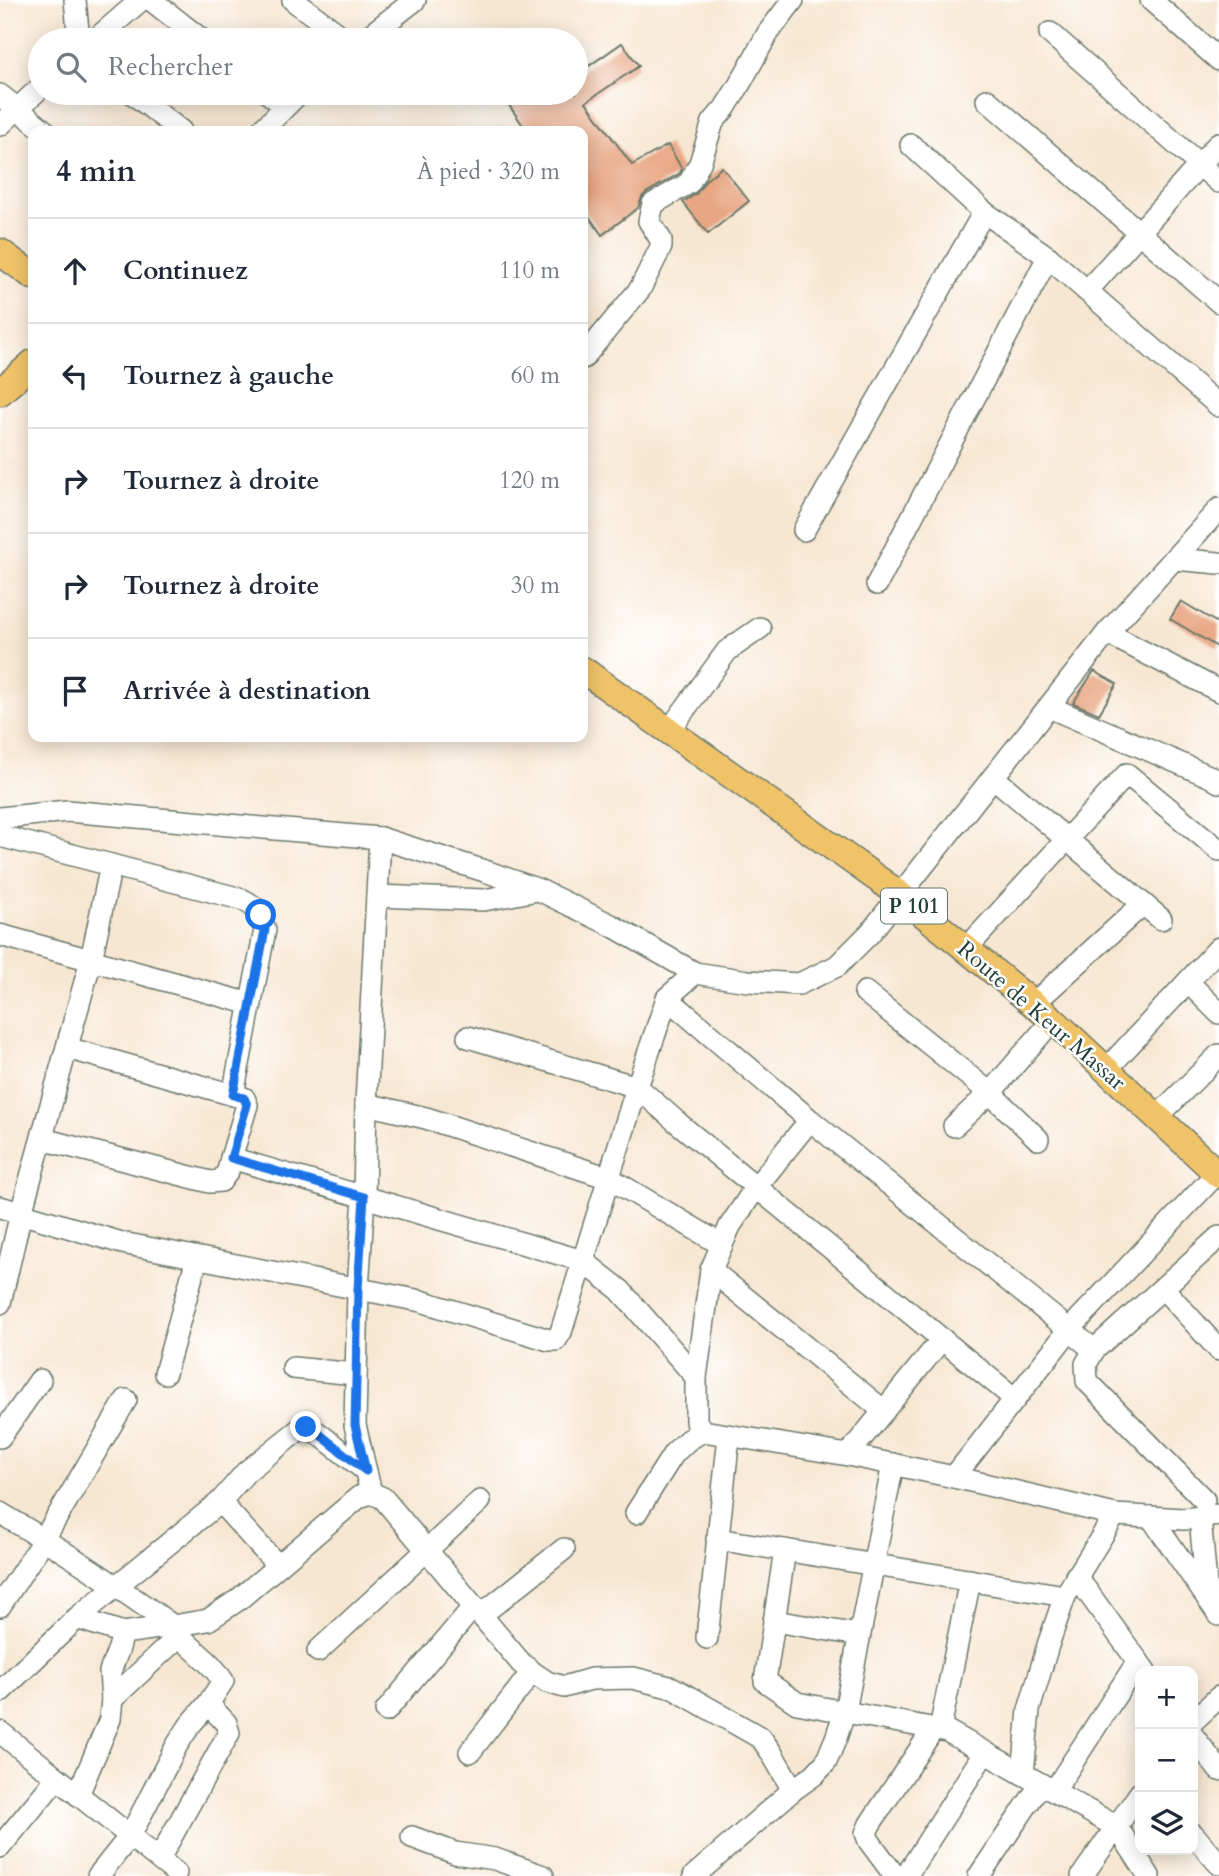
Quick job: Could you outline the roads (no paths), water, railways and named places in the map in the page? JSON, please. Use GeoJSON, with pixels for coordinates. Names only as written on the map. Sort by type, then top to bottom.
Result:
{"type":"FeatureCollection","features":[{"type":"Feature","properties":{"kind":"main road"},"geometry":{"type":"LineString","coordinates":[[0,253],[28,273]]}},
{"type":"Feature","properties":{"kind":"main road"},"geometry":{"type":"LineString","coordinates":[[0,392],[28,367]]}},
{"type":"Feature","properties":{"kind":"main road","name":"Route de Keur Massar"},"geometry":{"type":"LineString","coordinates":[[588,674],[899,894],[1042,1012],[1218,1174]]}},
{"type":"Feature","properties":{"kind":"street"},"geometry":{"type":"LineString","coordinates":[[66,0],[75,0],[78,28]]}},
{"type":"Feature","properties":{"kind":"street"},"geometry":{"type":"LineString","coordinates":[[109,28],[141,0]]}},
{"type":"Feature","properties":{"kind":"street"},"geometry":{"type":"LineString","coordinates":[[151,0],[187,28]]}},
{"type":"Feature","properties":{"kind":"street"},"geometry":{"type":"LineString","coordinates":[[293,0],[330,28]]}},
{"type":"Feature","properties":{"kind":"street"},"geometry":{"type":"LineString","coordinates":[[379,28],[415,0]]}},
{"type":"Feature","properties":{"kind":"street"},"geometry":{"type":"LineString","coordinates":[[588,352],[640,289],[662,247],[661,240],[649,221],[653,204],[690,183],[700,163],[713,122],[738,87],[768,33],[793,0]]}},
{"type":"Feature","properties":{"kind":"street"},"geometry":{"type":"LineString","coordinates":[[1151,0],[1219,60]]}},
{"type":"Feature","properties":{"kind":"street"},"geometry":{"type":"LineString","coordinates":[[1050,33],[1219,182]]}},
{"type":"Feature","properties":{"kind":"street"},"geometry":{"type":"LineString","coordinates":[[0,125],[8,102],[28,93]]}},
{"type":"Feature","properties":{"kind":"street"},"geometry":{"type":"LineString","coordinates":[[987,100],[1219,302]]}},
{"type":"Feature","properties":{"kind":"street"},"geometry":{"type":"LineString","coordinates":[[8,102],[39,126]]}},
{"type":"Feature","properties":{"kind":"street"},"geometry":{"type":"LineString","coordinates":[[147,105],[175,126]]}},
{"type":"Feature","properties":{"kind":"street"},"geometry":{"type":"LineString","coordinates":[[266,126],[286,105]]}},
{"type":"Feature","properties":{"kind":"street"},"geometry":{"type":"LineString","coordinates":[[1087,291],[1219,143]]}},
{"type":"Feature","properties":{"kind":"street"},"geometry":{"type":"LineString","coordinates":[[911,145],[984,212],[1048,257],[1219,406]]}},
{"type":"Feature","properties":{"kind":"street"},"geometry":{"type":"LineString","coordinates":[[804,530],[984,212]]}},
{"type":"Feature","properties":{"kind":"street"},"geometry":{"type":"LineString","coordinates":[[877,584],[1048,257]]}},
{"type":"Feature","properties":{"kind":"street"},"geometry":{"type":"LineString","coordinates":[[0,818],[67,811],[380,838],[539,890],[611,925],[695,973],[748,981],[799,984],[837,966],[870,933],[1107,633],[1219,509]]}},
{"type":"Feature","properties":{"kind":"street"},"geometry":{"type":"LineString","coordinates":[[1174,559],[1219,563]]}},
{"type":"Feature","properties":{"kind":"street"},"geometry":{"type":"LineString","coordinates":[[669,731],[727,651],[760,628]]}},
{"type":"Feature","properties":{"kind":"street"},"geometry":{"type":"LineString","coordinates":[[1107,633],[1219,691]]}},
{"type":"Feature","properties":{"kind":"street"},"geometry":{"type":"LineString","coordinates":[[1049,706],[1219,782]]}},
{"type":"Feature","properties":{"kind":"street"},"geometry":{"type":"LineString","coordinates":[[966,949],[1127,774],[1219,850]]}},
{"type":"Feature","properties":{"kind":"street"},"geometry":{"type":"LineString","coordinates":[[993,777],[1161,919]]}},
{"type":"Feature","properties":{"kind":"street"},"geometry":{"type":"LineString","coordinates":[[0,836],[241,899],[255,906],[265,930],[233,1095]]}},
{"type":"Feature","properties":{"kind":"street"},"geometry":{"type":"LineString","coordinates":[[371,1493],[355,1425],[358,1289],[380,838]]}},
{"type":"Feature","properties":{"kind":"street"},"geometry":{"type":"LineString","coordinates":[[0,1303],[21,1213],[91,960],[111,865]]}},
{"type":"Feature","properties":{"kind":"street"},"geometry":{"type":"LineString","coordinates":[[377,897],[484,900],[539,890]]}},
{"type":"Feature","properties":{"kind":"street"},"geometry":{"type":"LineString","coordinates":[[954,1126],[990,1093],[1042,1012],[1143,904]]}},
{"type":"Feature","properties":{"kind":"street"},"geometry":{"type":"LineString","coordinates":[[0,935],[251,1004]]}},
{"type":"Feature","properties":{"kind":"street"},"geometry":{"type":"LineString","coordinates":[[1106,1070],[1219,948]]}},
{"type":"Feature","properties":{"kind":"street"},"geometry":{"type":"LineString","coordinates":[[0,1206],[122,1243],[421,1301],[549,1340],[556,1339],[561,1332],[667,998],[695,973]]}},
{"type":"Feature","properties":{"kind":"street"},"geometry":{"type":"LineString","coordinates":[[1188,982],[1219,1013]]}},
{"type":"Feature","properties":{"kind":"street"},"geometry":{"type":"LineString","coordinates":[[864,992],[990,1093],[1038,1139]]}},
{"type":"Feature","properties":{"kind":"street"},"geometry":{"type":"LineString","coordinates":[[667,998],[810,1120],[1094,1350]]}},
{"type":"Feature","properties":{"kind":"street"},"geometry":{"type":"LineString","coordinates":[[468,1037],[637,1087],[1014,1399]]}},
{"type":"Feature","properties":{"kind":"street"},"geometry":{"type":"LineString","coordinates":[[42,1139],[210,1182],[221,1181],[228,1171],[247,1105],[244,1098],[67,1048]]}},
{"type":"Feature","properties":{"kind":"street"},"geometry":{"type":"LineString","coordinates":[[1157,1117],[1219,1055]]}},
{"type":"Feature","properties":{"kind":"street"},"geometry":{"type":"LineString","coordinates":[[366,1104],[426,1118],[609,1178],[722,1245]]}},
{"type":"Feature","properties":{"kind":"street"},"geometry":{"type":"LineString","coordinates":[[810,1120],[756,1187],[730,1226],[712,1270],[696,1377],[696,1422],[703,1431],[893,1464],[1115,1515],[1151,1517],[1205,1507]]}},
{"type":"Feature","properties":{"kind":"street"},"geometry":{"type":"LineString","coordinates":[[231,1158],[583,1261],[620,1290],[696,1377]]}},
{"type":"Feature","properties":{"kind":"street"},"geometry":{"type":"LineString","coordinates":[[954,1477],[1069,1330],[1218,1174]]}},
{"type":"Feature","properties":{"kind":"street"},"geometry":{"type":"LineString","coordinates":[[1213,1607],[1205,1507],[1087,1381],[1086,1364],[1094,1350],[1219,1237]]}},
{"type":"Feature","properties":{"kind":"street"},"geometry":{"type":"LineString","coordinates":[[165,1373],[197,1258]]}},
{"type":"Feature","properties":{"kind":"street"},"geometry":{"type":"LineString","coordinates":[[712,1270],[884,1411]]}},
{"type":"Feature","properties":{"kind":"street"},"geometry":{"type":"LineString","coordinates":[[1163,1288],[1219,1350]]}},
{"type":"Feature","properties":{"kind":"street"},"geometry":{"type":"LineString","coordinates":[[848,1455],[942,1339]]}},
{"type":"Feature","properties":{"kind":"street"},"geometry":{"type":"LineString","coordinates":[[293,1367],[356,1374]]}},
{"type":"Feature","properties":{"kind":"street"},"geometry":{"type":"LineString","coordinates":[[0,1437],[40,1380]]}},
{"type":"Feature","properties":{"kind":"street"},"geometry":{"type":"LineString","coordinates":[[0,1606],[44,1539],[126,1400]]}},
{"type":"Feature","properties":{"kind":"street"},"geometry":{"type":"LineString","coordinates":[[0,1692],[77,1618],[220,1502],[246,1472],[301,1428],[306,1427],[318,1433],[366,1471]]}},
{"type":"Feature","properties":{"kind":"street"},"geometry":{"type":"LineString","coordinates":[[636,1513],[674,1453],[703,1431]]}},
{"type":"Feature","properties":{"kind":"street"},"geometry":{"type":"LineString","coordinates":[[707,1638],[729,1436]]}},
{"type":"Feature","properties":{"kind":"street"},"geometry":{"type":"LineString","coordinates":[[694,1876],[826,1762],[845,1711],[893,1464]]}},
{"type":"Feature","properties":{"kind":"street"},"geometry":{"type":"LineString","coordinates":[[77,1618],[123,1633],[176,1631],[208,1620],[238,1600],[359,1497],[371,1493],[383,1497],[521,1663],[532,1672],[547,1682],[564,1686],[591,1679],[633,1678],[673,1688],[761,1738],[793,1790]]}},
{"type":"Feature","properties":{"kind":"street"},"geometry":{"type":"LineString","coordinates":[[318,1651],[481,1501]]}},
{"type":"Feature","properties":{"kind":"street"},"geometry":{"type":"LineString","coordinates":[[220,1502],[278,1566]]}},
{"type":"Feature","properties":{"kind":"street"},"geometry":{"type":"LineString","coordinates":[[0,1513],[117,1586],[176,1631],[218,1672],[223,1681],[177,1745],[130,1836],[98,1876]]}},
{"type":"Feature","properties":{"kind":"street"},"geometry":{"type":"LineString","coordinates":[[1039,1783],[1029,1710],[1065,1595],[1115,1515]]}},
{"type":"Feature","properties":{"kind":"street"},"geometry":{"type":"LineString","coordinates":[[1151,1517],[1213,1607]]}},
{"type":"Feature","properties":{"kind":"street"},"geometry":{"type":"LineString","coordinates":[[717,1539],[1065,1595]]}},
{"type":"Feature","properties":{"kind":"street"},"geometry":{"type":"LineString","coordinates":[[386,1712],[477,1611],[564,1549]]}},
{"type":"Feature","properties":{"kind":"street"},"geometry":{"type":"LineString","coordinates":[[785,1550],[765,1681],[797,1703],[947,1731],[1117,1827],[1150,1876]]}},
{"type":"Feature","properties":{"kind":"street"},"geometry":{"type":"LineString","coordinates":[[1076,1576],[1142,1666]]}},
{"type":"Feature","properties":{"kind":"street"},"geometry":{"type":"LineString","coordinates":[[895,1876],[866,1833],[937,1729],[970,1580]]}},
{"type":"Feature","properties":{"kind":"street"},"geometry":{"type":"LineString","coordinates":[[774,1620],[859,1635]]}},
{"type":"Feature","properties":{"kind":"street"},"geometry":{"type":"LineString","coordinates":[[112,1699],[176,1631]]}},
{"type":"Feature","properties":{"kind":"street"},"geometry":{"type":"LineString","coordinates":[[78,1795],[110,1719],[110,1672],[123,1633]]}},
{"type":"Feature","properties":{"kind":"street"},"geometry":{"type":"LineString","coordinates":[[470,1752],[532,1672]]}},
{"type":"Feature","properties":{"kind":"street"},"geometry":{"type":"LineString","coordinates":[[979,1876],[1039,1783],[1135,1674]]}},
{"type":"Feature","properties":{"kind":"street"},"geometry":{"type":"LineString","coordinates":[[1198,1716],[1219,1697]]}},
{"type":"Feature","properties":{"kind":"street"},"geometry":{"type":"LineString","coordinates":[[159,1859],[229,1733],[226,1723],[208,1704]]}},
{"type":"Feature","properties":{"kind":"street"},"geometry":{"type":"LineString","coordinates":[[0,1732],[176,1873]]}},
{"type":"Feature","properties":{"kind":"street"},"geometry":{"type":"LineString","coordinates":[[1198,1742],[1219,1770]]}},
{"type":"Feature","properties":{"kind":"street"},"geometry":{"type":"LineString","coordinates":[[906,1876],[985,1752]]}},
{"type":"Feature","properties":{"kind":"street"},"geometry":{"type":"LineString","coordinates":[[2,1841],[57,1777]]}},
{"type":"Feature","properties":{"kind":"street"},"geometry":{"type":"LineString","coordinates":[[1082,1876],[1135,1800]]}},
{"type":"Feature","properties":{"kind":"street"},"geometry":{"type":"LineString","coordinates":[[412,1837],[491,1868],[543,1876]]}},
{"type":"Feature","properties":{"kind":"street"},"geometry":{"type":"LineString","coordinates":[[1198,1840],[1219,1864]]}}]}
